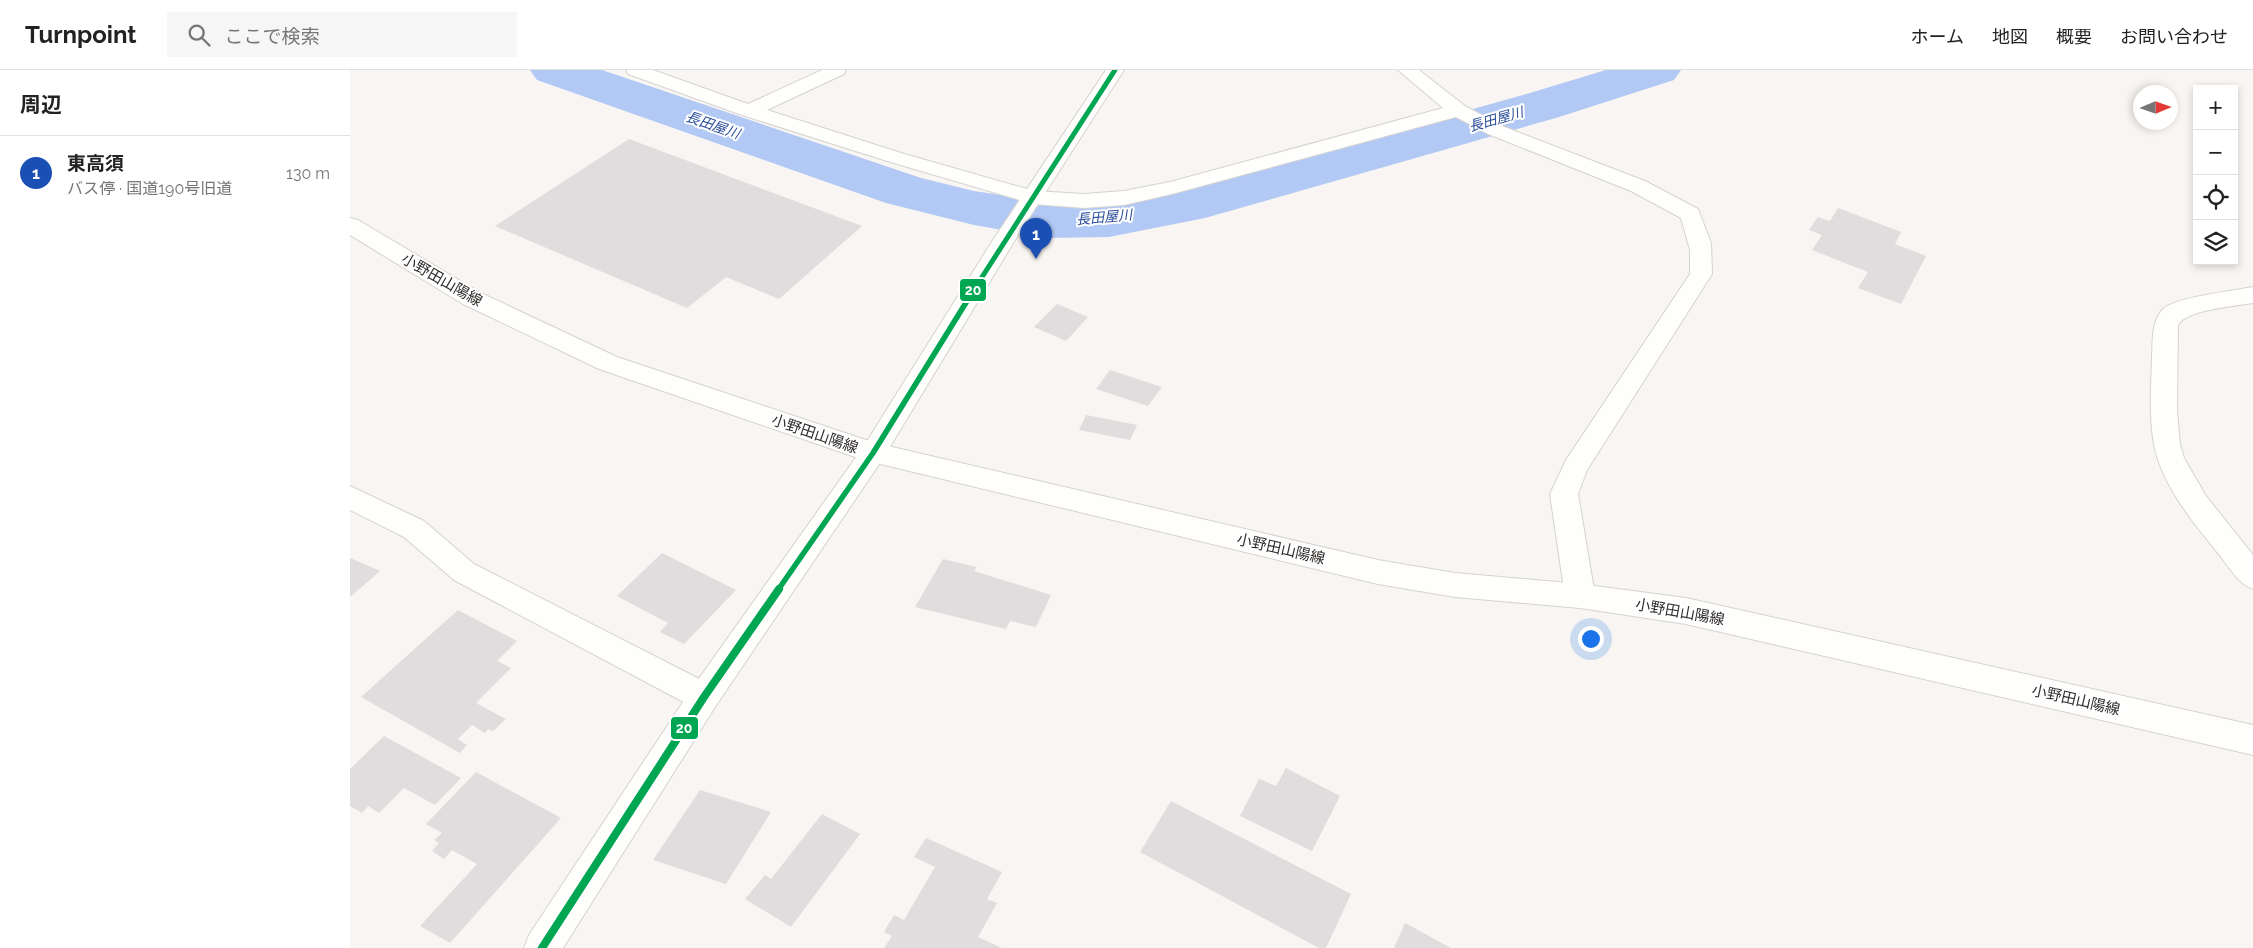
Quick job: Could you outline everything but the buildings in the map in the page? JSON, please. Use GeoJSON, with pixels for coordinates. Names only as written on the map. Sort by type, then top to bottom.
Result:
{"type":"FeatureCollection","features":[{"type":"Feature","properties":{"kind":"street"},"geometry":{"type":"LineString","coordinates":[[635,70],[749,110],[1031,200],[1084,201],[1124,198],[1172,188],[1461,111]]}},
{"type":"Feature","properties":{"kind":"street"},"geometry":{"type":"LineString","coordinates":[[749,110],[837,70]]}},
{"type":"Feature","properties":{"kind":"street"},"geometry":{"type":"LineString","coordinates":[[542,948],[704,697],[873,453],[1004,240],[1115,70]]}},
{"type":"Feature","properties":{"kind":"street"},"geometry":{"type":"LineString","coordinates":[[1407,70],[1461,111],[1495,130],[1638,186],[1690,214],[1704,254],[1701,274],[1575,467],[1564,494],[1580,596]]}},
{"type":"Feature","properties":{"kind":"street","name":"小野田山陽線"},"geometry":{"type":"LineString","coordinates":[[350,226],[471,298],[608,363],[873,453],[1378,572],[1455,585],[1580,596],[1686,610],[2253,740]]}},
{"type":"Feature","properties":{"kind":"street"},"geometry":{"type":"LineString","coordinates":[[2253,295],[2184,308],[2172,315],[2166,325],[2165,430],[2171,458],[2188,490],[2253,577]]}},
{"type":"Feature","properties":{"kind":"street"},"geometry":{"type":"LineString","coordinates":[[350,497],[414,529],[464,572],[704,697]]}},
{"type":"Feature","properties":{"kind":"waterway","name":"長田屋川"},"geometry":{"type":"LineString","coordinates":[[554,70],[905,191],[974,208],[1048,220],[1109,219],[1205,201],[1541,106],[1657,70]]}},
{"type":"Feature","properties":{"kind":"transit line","name":"20"},"geometry":{"type":"LineString","coordinates":[[542,948],[704,697],[873,453],[1004,240],[1115,70]]}},
{"type":"Feature","properties":{"kind":"place","name":"東高須"},"geometry":{"type":"Point","coordinates":[1036,259]}}]}
